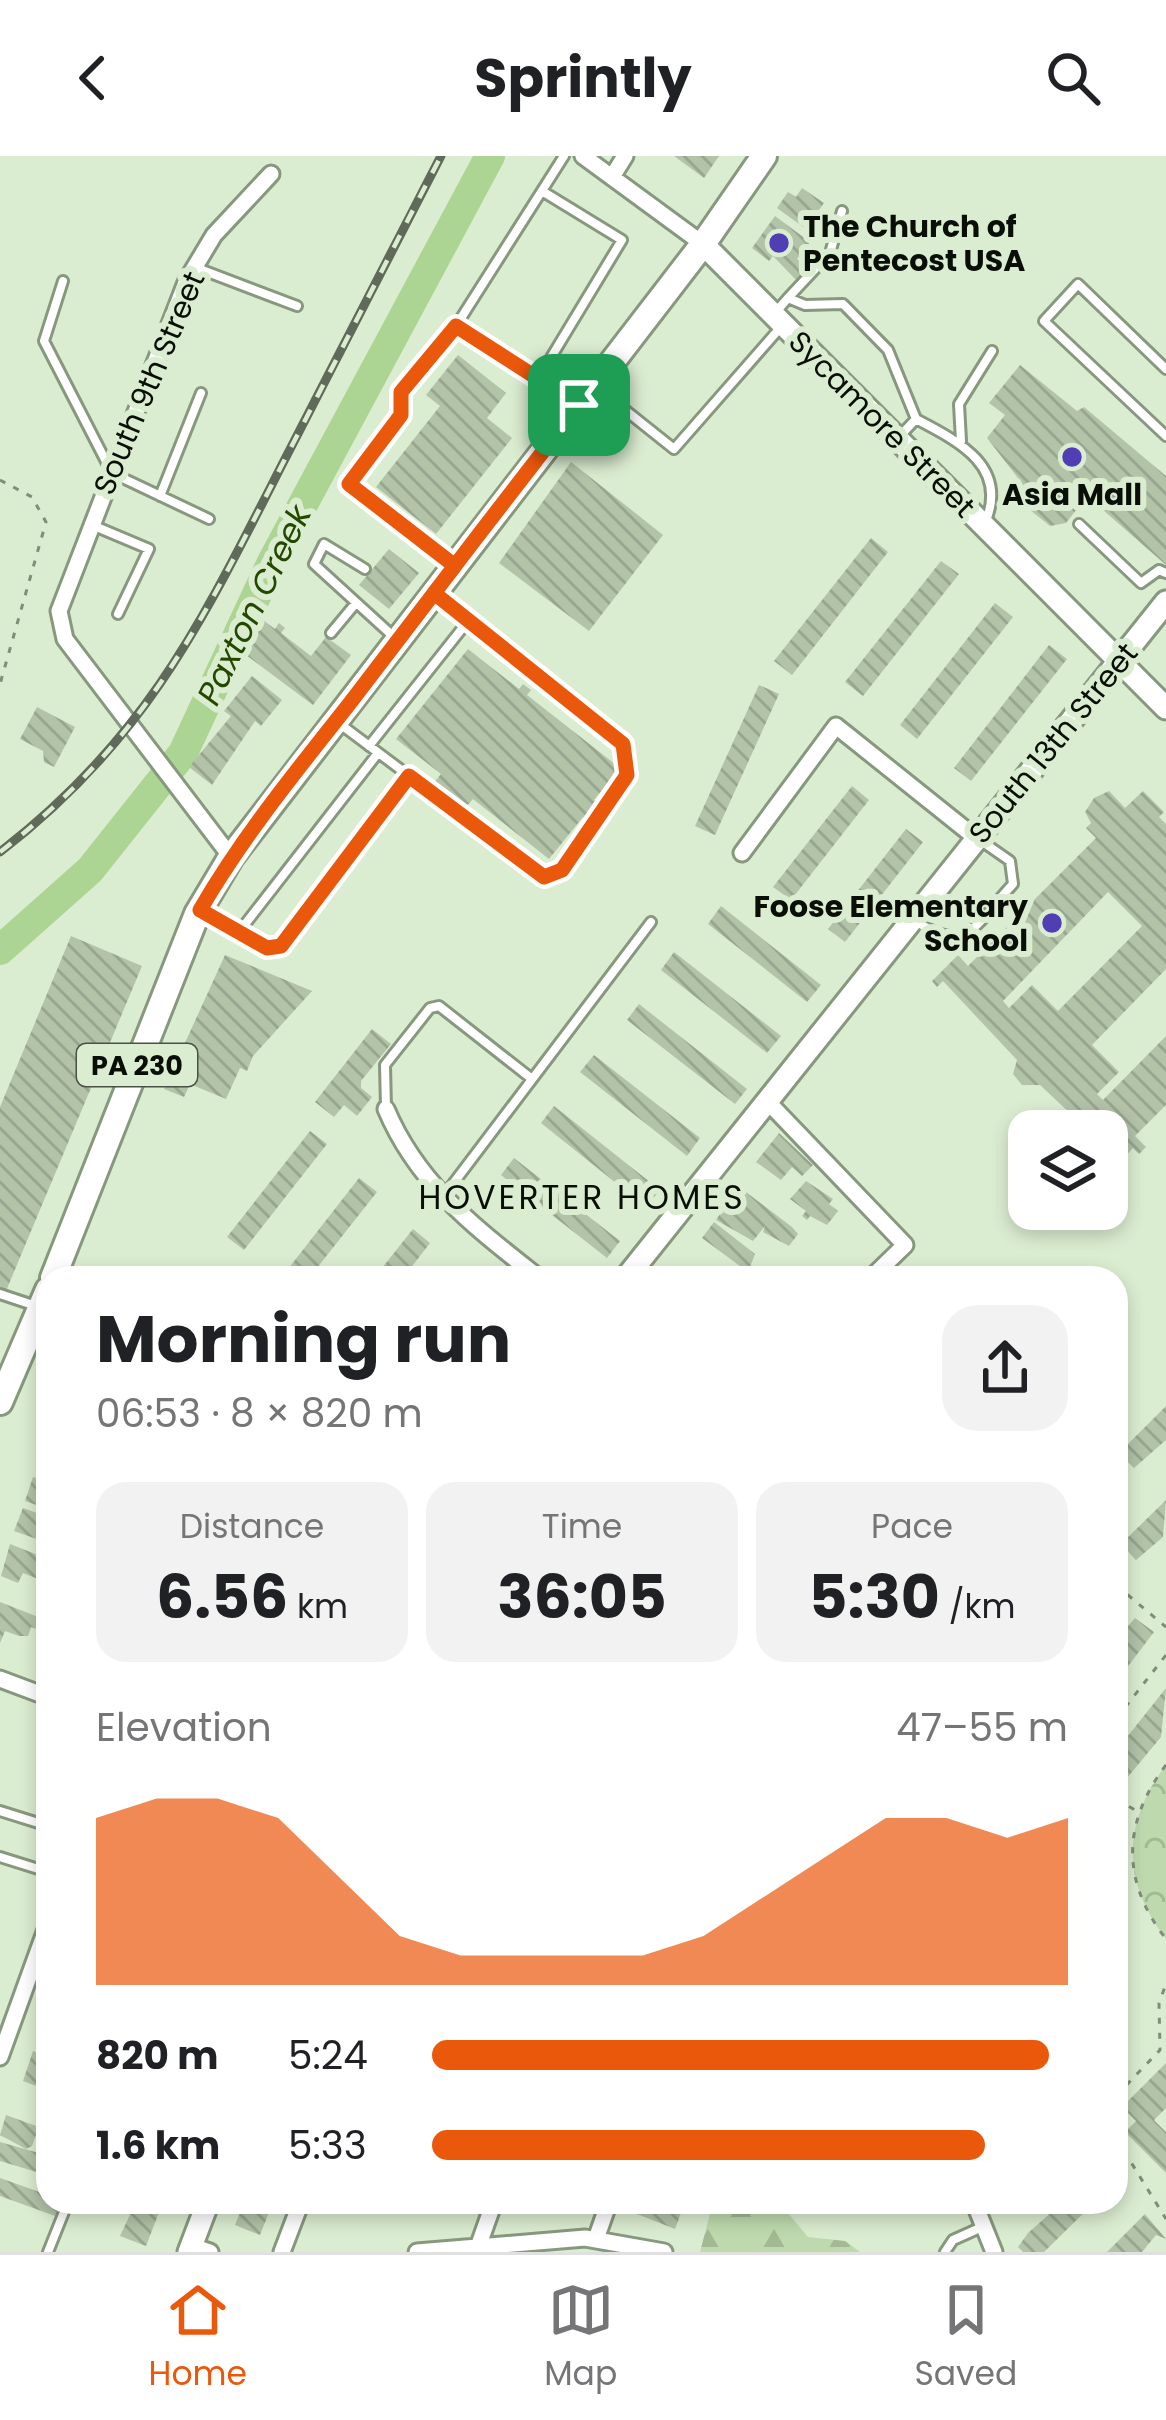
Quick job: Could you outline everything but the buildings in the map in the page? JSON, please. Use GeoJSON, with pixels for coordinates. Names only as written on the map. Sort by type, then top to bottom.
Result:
{"type":"FeatureCollection","features":[{"type":"Feature","properties":{"kind":"main road","name":"PA 230"},"geometry":{"type":"LineString","coordinates":[[58,1266],[200,910],[231,857],[703,244],[764,156]]}},
{"type":"Feature","properties":{"kind":"main road"},"geometry":{"type":"LineString","coordinates":[[0,1402],[36,1318]]}},
{"type":"Feature","properties":{"kind":"street","name":"Sycamore Street"},"geometry":{"type":"LineString","coordinates":[[583,156],[703,244],[781,313],[897,439],[1166,708]]}},
{"type":"Feature","properties":{"kind":"street"},"geometry":{"type":"LineString","coordinates":[[612,178],[626,156]]}},
{"type":"Feature","properties":{"kind":"street","name":"South 9th Street"},"geometry":{"type":"LineString","coordinates":[[231,857],[64,638],[59,610],[195,268],[214,235],[272,174]]}},
{"type":"Feature","properties":{"kind":"street","name":"South 13th Street"},"geometry":{"type":"LineString","coordinates":[[636,1266],[1166,602]]}},
{"type":"Feature","properties":{"kind":"street"},"geometry":{"type":"LineString","coordinates":[[742,853],[836,726],[976,838]]}},
{"type":"Feature","properties":{"kind":"street"},"geometry":{"type":"LineString","coordinates":[[767,1101],[905,1245],[883,1266]]}},
{"type":"Feature","properties":{"kind":"street"},"geometry":{"type":"LineString","coordinates":[[386,1109],[399,1141],[442,1198],[524,1266]]}},
{"type":"Feature","properties":{"kind":"street"},"geometry":{"type":"LineString","coordinates":[[0,1679],[36,1692]]}},
{"type":"Feature","properties":{"kind":"street"},"geometry":{"type":"LineString","coordinates":[[0,2057],[36,1957]]}},
{"type":"Feature","properties":{"kind":"street"},"geometry":{"type":"LineString","coordinates":[[197,2250],[205,2214]]}},
{"type":"Feature","properties":{"kind":"street"},"geometry":{"type":"LineString","coordinates":[[282,2252],[296,2214]]}},
{"type":"Feature","properties":{"kind":"street"},"geometry":{"type":"LineString","coordinates":[[478,2247],[490,2214]]}},
{"type":"Feature","properties":{"kind":"street"},"geometry":{"type":"LineString","coordinates":[[596,2239],[605,2214]]}},
{"type":"Feature","properties":{"kind":"street"},"geometry":{"type":"LineString","coordinates":[[978,2214],[994,2252]]}},
{"type":"Feature","properties":{"kind":"street"},"geometry":{"type":"LineString","coordinates":[[417,2252],[596,2239],[664,2252]]}},
{"type":"Feature","properties":{"kind":"lane"},"geometry":{"type":"LineString","coordinates":[[455,566],[349,484],[401,415],[401,392],[456,326],[564,156]]}},
{"type":"Feature","properties":{"kind":"lane"},"geometry":{"type":"LineString","coordinates":[[538,379],[622,239],[542,191]]}},
{"type":"Feature","properties":{"kind":"lane"},"geometry":{"type":"LineString","coordinates":[[456,326],[538,379],[586,396],[674,448],[830,253],[842,211]]}},
{"type":"Feature","properties":{"kind":"lane"},"geometry":{"type":"LineString","coordinates":[[195,268],[297,306]]}},
{"type":"Feature","properties":{"kind":"lane"},"geometry":{"type":"LineString","coordinates":[[63,281],[44,341],[112,472],[209,520]]}},
{"type":"Feature","properties":{"kind":"lane"},"geometry":{"type":"LineString","coordinates":[[1166,369],[1078,284],[1044,321],[1166,436]]}},
{"type":"Feature","properties":{"kind":"lane"},"geometry":{"type":"LineString","coordinates":[[781,313],[805,305],[843,304],[888,350],[916,419],[962,442],[982,463],[995,501],[984,526]]}},
{"type":"Feature","properties":{"kind":"lane"},"geometry":{"type":"LineString","coordinates":[[962,442],[959,404],[992,352]]}},
{"type":"Feature","properties":{"kind":"lane"},"geometry":{"type":"LineString","coordinates":[[160,496],[201,392]]}},
{"type":"Feature","properties":{"kind":"lane"},"geometry":{"type":"LineString","coordinates":[[897,439],[916,419]]}},
{"type":"Feature","properties":{"kind":"lane"},"geometry":{"type":"LineString","coordinates":[[1079,524],[1141,584],[1159,569],[1166,573]]}},
{"type":"Feature","properties":{"kind":"lane"},"geometry":{"type":"LineString","coordinates":[[90,525],[149,549],[118,614]]}},
{"type":"Feature","properties":{"kind":"lane"},"geometry":{"type":"LineString","coordinates":[[364,568],[324,544],[314,564],[398,640]]}},
{"type":"Feature","properties":{"kind":"lane"},"geometry":{"type":"LineString","coordinates":[[335,721],[549,878],[562,870],[627,775],[617,739],[434,593]]}},
{"type":"Feature","properties":{"kind":"lane"},"geometry":{"type":"LineString","coordinates":[[331,633],[356,603]]}},
{"type":"Feature","properties":{"kind":"lane"},"geometry":{"type":"LineString","coordinates":[[369,746],[468,621]]}},
{"type":"Feature","properties":{"kind":"lane"},"geometry":{"type":"LineString","coordinates":[[239,932],[378,753]]}},
{"type":"Feature","properties":{"kind":"lane"},"geometry":{"type":"LineString","coordinates":[[200,910],[267,948],[281,946],[409,776]]}},
{"type":"Feature","properties":{"kind":"lane"},"geometry":{"type":"LineString","coordinates":[[911,919],[946,940],[959,938],[1013,884],[1010,861],[976,838]]}},
{"type":"Feature","properties":{"kind":"lane"},"geometry":{"type":"LineString","coordinates":[[442,1198],[651,922]]}},
{"type":"Feature","properties":{"kind":"lane"},"geometry":{"type":"LineString","coordinates":[[386,1109],[385,1065],[430,1008],[439,1006],[532,1079]]}},
{"type":"Feature","properties":{"kind":"lane"},"geometry":{"type":"LineString","coordinates":[[0,1294],[36,1298]]}},
{"type":"Feature","properties":{"kind":"lane"},"geometry":{"type":"LineString","coordinates":[[0,1811],[36,1822]]}},
{"type":"Feature","properties":{"kind":"lane"},"geometry":{"type":"LineString","coordinates":[[0,1857],[36,1868]]}},
{"type":"Feature","properties":{"kind":"lane"},"geometry":{"type":"LineString","coordinates":[[48,2252],[63,2214]]}},
{"type":"Feature","properties":{"kind":"lane"},"geometry":{"type":"LineString","coordinates":[[945,2252],[953,2240],[982,2227]]}},
{"type":"Feature","properties":{"kind":"path"},"geometry":{"type":"LineString","coordinates":[[0,480],[25,491],[46,522],[0,683]]}},
{"type":"Feature","properties":{"kind":"path"},"geometry":{"type":"LineString","coordinates":[[1128,1595],[1166,1627]]}},
{"type":"Feature","properties":{"kind":"path"},"geometry":{"type":"LineString","coordinates":[[1128,1704],[1166,1655]]}},
{"type":"Feature","properties":{"kind":"path"},"geometry":{"type":"LineString","coordinates":[[1166,1765],[1132,1831],[1133,1880],[1166,1939]]}},
{"type":"Feature","properties":{"kind":"path"},"geometry":{"type":"LineString","coordinates":[[1128,1806],[1138,1812]]}},
{"type":"Feature","properties":{"kind":"path"},"geometry":{"type":"LineString","coordinates":[[1128,2083],[1160,2050],[1159,2003],[1166,1984]]}},
{"type":"Feature","properties":{"kind":"path"},"geometry":{"type":"LineString","coordinates":[[1128,2157],[1166,2219]]}},
{"type":"Feature","properties":{"kind":"green space"},"geometry":{"type":"Polygon","coordinates":[[[1166,1765],[1166,1939],[1141,1896],[1133,1852],[1141,1808],[1166,1765]]]}},
{"type":"Feature","properties":{"kind":"green space"},"geometry":{"type":"Polygon","coordinates":[[[710,2214],[789,2214],[808,2237],[845,2241],[860,2252],[700,2252],[710,2214]]]}},
{"type":"Feature","properties":{"kind":"waterway","name":"Paxton Creek"},"geometry":{"type":"LineString","coordinates":[[0,950],[90,870],[183,753],[272,562],[490,156]]}},
{"type":"Feature","properties":{"kind":"railway"},"geometry":{"type":"LineString","coordinates":[[0,852],[96,765],[168,672],[227,571],[441,156]]}},
{"type":"Feature","properties":{"kind":"place","name":"The Church of Pentecost USA"},"geometry":{"type":"Point","coordinates":[779,243]}},
{"type":"Feature","properties":{"kind":"place","name":"Asia Mall"},"geometry":{"type":"Point","coordinates":[1072,457]}},
{"type":"Feature","properties":{"kind":"place","name":"Foose Elementary School"},"geometry":{"type":"Point","coordinates":[1052,923]}},
{"type":"Feature","properties":{"kind":"district","name":"HOVERTER HOMES"},"geometry":{"type":"Point","coordinates":[582,1197]}},
{"type":"Feature","properties":{"kind":"route"},"geometry":{"type":"LineString","coordinates":[[579,405],[456,326],[401,392],[401,415],[349,484],[455,566],[434,593],[623,744],[627,775],[562,870],[544,877],[409,776],[281,946],[267,948],[200,910],[231,857],[434,593],[455,566],[517,486],[579,405]]}}]}
